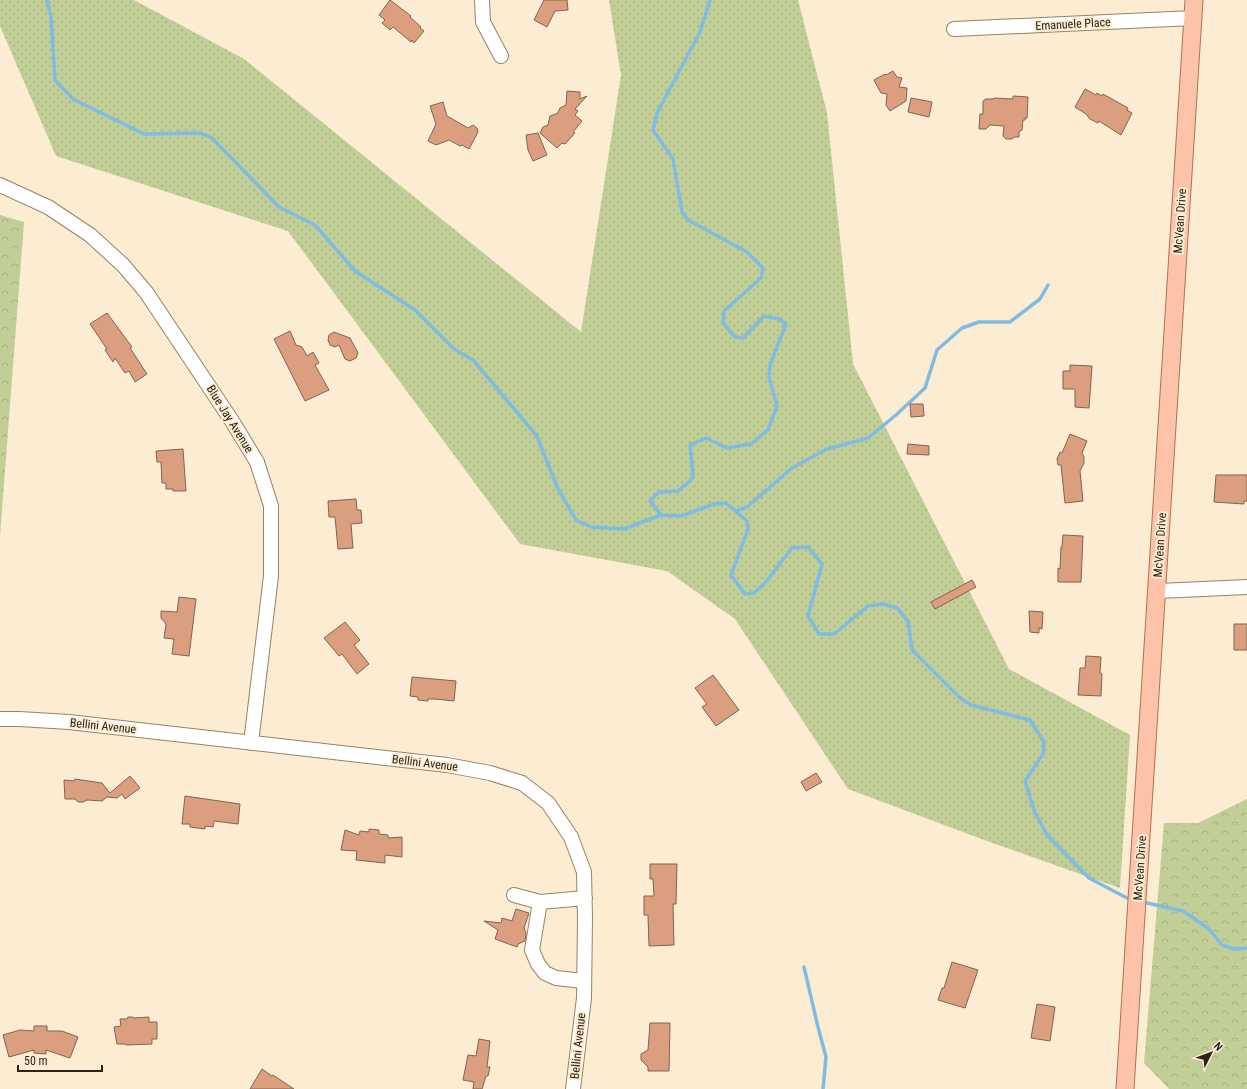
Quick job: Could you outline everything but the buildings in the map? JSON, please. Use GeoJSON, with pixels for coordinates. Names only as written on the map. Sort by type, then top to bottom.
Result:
{"type":"FeatureCollection","features":[{"type":"Feature","properties":{"kind":"main road","name":"McVean Drive"},"geometry":{"type":"LineString","coordinates":[[1125,1089],[1158,591],[1194,0]]}},
{"type":"Feature","properties":{"kind":"street"},"geometry":{"type":"LineString","coordinates":[[482,0],[483,22],[500,56]]}},
{"type":"Feature","properties":{"kind":"street","name":"Emanuele Place"},"geometry":{"type":"LineString","coordinates":[[954,29],[1193,18]]}},
{"type":"Feature","properties":{"kind":"street","name":"Blue Jay Avenue"},"geometry":{"type":"LineString","coordinates":[[0,185],[48,207],[90,235],[123,265],[146,292],[232,421],[257,462],[271,506],[271,576],[251,743]]}},
{"type":"Feature","properties":{"kind":"street"},"geometry":{"type":"LineString","coordinates":[[1158,591],[1247,586]]}},
{"type":"Feature","properties":{"kind":"street","name":"Bellini Avenue"},"geometry":{"type":"LineString","coordinates":[[0,719],[69,722],[447,765],[490,773],[522,783],[548,803],[571,837],[584,872],[584,998],[573,1089]]}},
{"type":"Feature","properties":{"kind":"street"},"geometry":{"type":"LineString","coordinates":[[514,895],[540,902],[585,898]]}},
{"type":"Feature","properties":{"kind":"street"},"geometry":{"type":"LineString","coordinates":[[540,902],[532,950],[538,964],[545,973],[556,978],[584,981]]}},
{"type":"Feature","properties":{"kind":"green space"},"geometry":{"type":"Polygon","coordinates":[[[0,0],[134,0],[244,59],[581,332],[621,75],[609,0],[798,0],[827,113],[853,364],[1009,669],[1130,735],[1120,888],[987,841],[848,789],[735,619],[667,571],[520,544],[288,231],[56,156],[0,26],[0,0]]]}},
{"type":"Feature","properties":{"kind":"green space"},"geometry":{"type":"Polygon","coordinates":[[[0,215],[24,222],[0,536],[0,215]]]}},
{"type":"Feature","properties":{"kind":"green space"},"geometry":{"type":"Polygon","coordinates":[[[1247,799],[1247,1089],[1169,1089],[1144,1063],[1164,823],[1198,823],[1247,799]]]}},
{"type":"Feature","properties":{"kind":"waterway"},"geometry":{"type":"LineString","coordinates":[[47,0],[51,17],[55,80],[73,99],[144,134],[200,133],[212,138],[279,207],[315,225],[355,271],[415,310],[454,349],[473,360],[537,436],[557,487],[576,520],[591,527],[624,529],[661,515],[681,516],[714,504],[726,503],[747,521],[748,529],[731,575],[745,594],[754,593],[765,583],[792,548],[808,547],[822,564],[808,616],[819,634],[834,634],[868,606],[883,604],[897,608],[908,621],[912,650],[960,698],[971,705],[1030,720],[1044,742],[1043,754],[1025,781],[1035,813],[1047,835],[1089,878],[1127,898]]}},
{"type":"Feature","properties":{"kind":"waterway"},"geometry":{"type":"LineString","coordinates":[[661,515],[650,501],[659,492],[678,491],[690,481],[693,476],[690,445],[706,438],[727,448],[751,444],[768,430],[777,406],[769,377],[770,365],[786,324],[779,319],[764,316],[743,338],[735,337],[723,323],[724,311],[761,278],[763,268],[747,252],[688,220],[682,212],[673,159],[653,130],[657,113],[700,32],[710,0]]}},
{"type":"Feature","properties":{"kind":"waterway"},"geometry":{"type":"LineString","coordinates":[[736,511],[747,507],[792,468],[827,449],[868,438],[925,388],[937,350],[962,328],[979,322],[1010,322],[1040,299],[1048,285]]}},
{"type":"Feature","properties":{"kind":"waterway"},"geometry":{"type":"LineString","coordinates":[[1147,903],[1183,911],[1208,928],[1222,945],[1234,949],[1247,948]]}},
{"type":"Feature","properties":{"kind":"waterway"},"geometry":{"type":"LineString","coordinates":[[804,967],[826,1057],[823,1089]]}}]}
